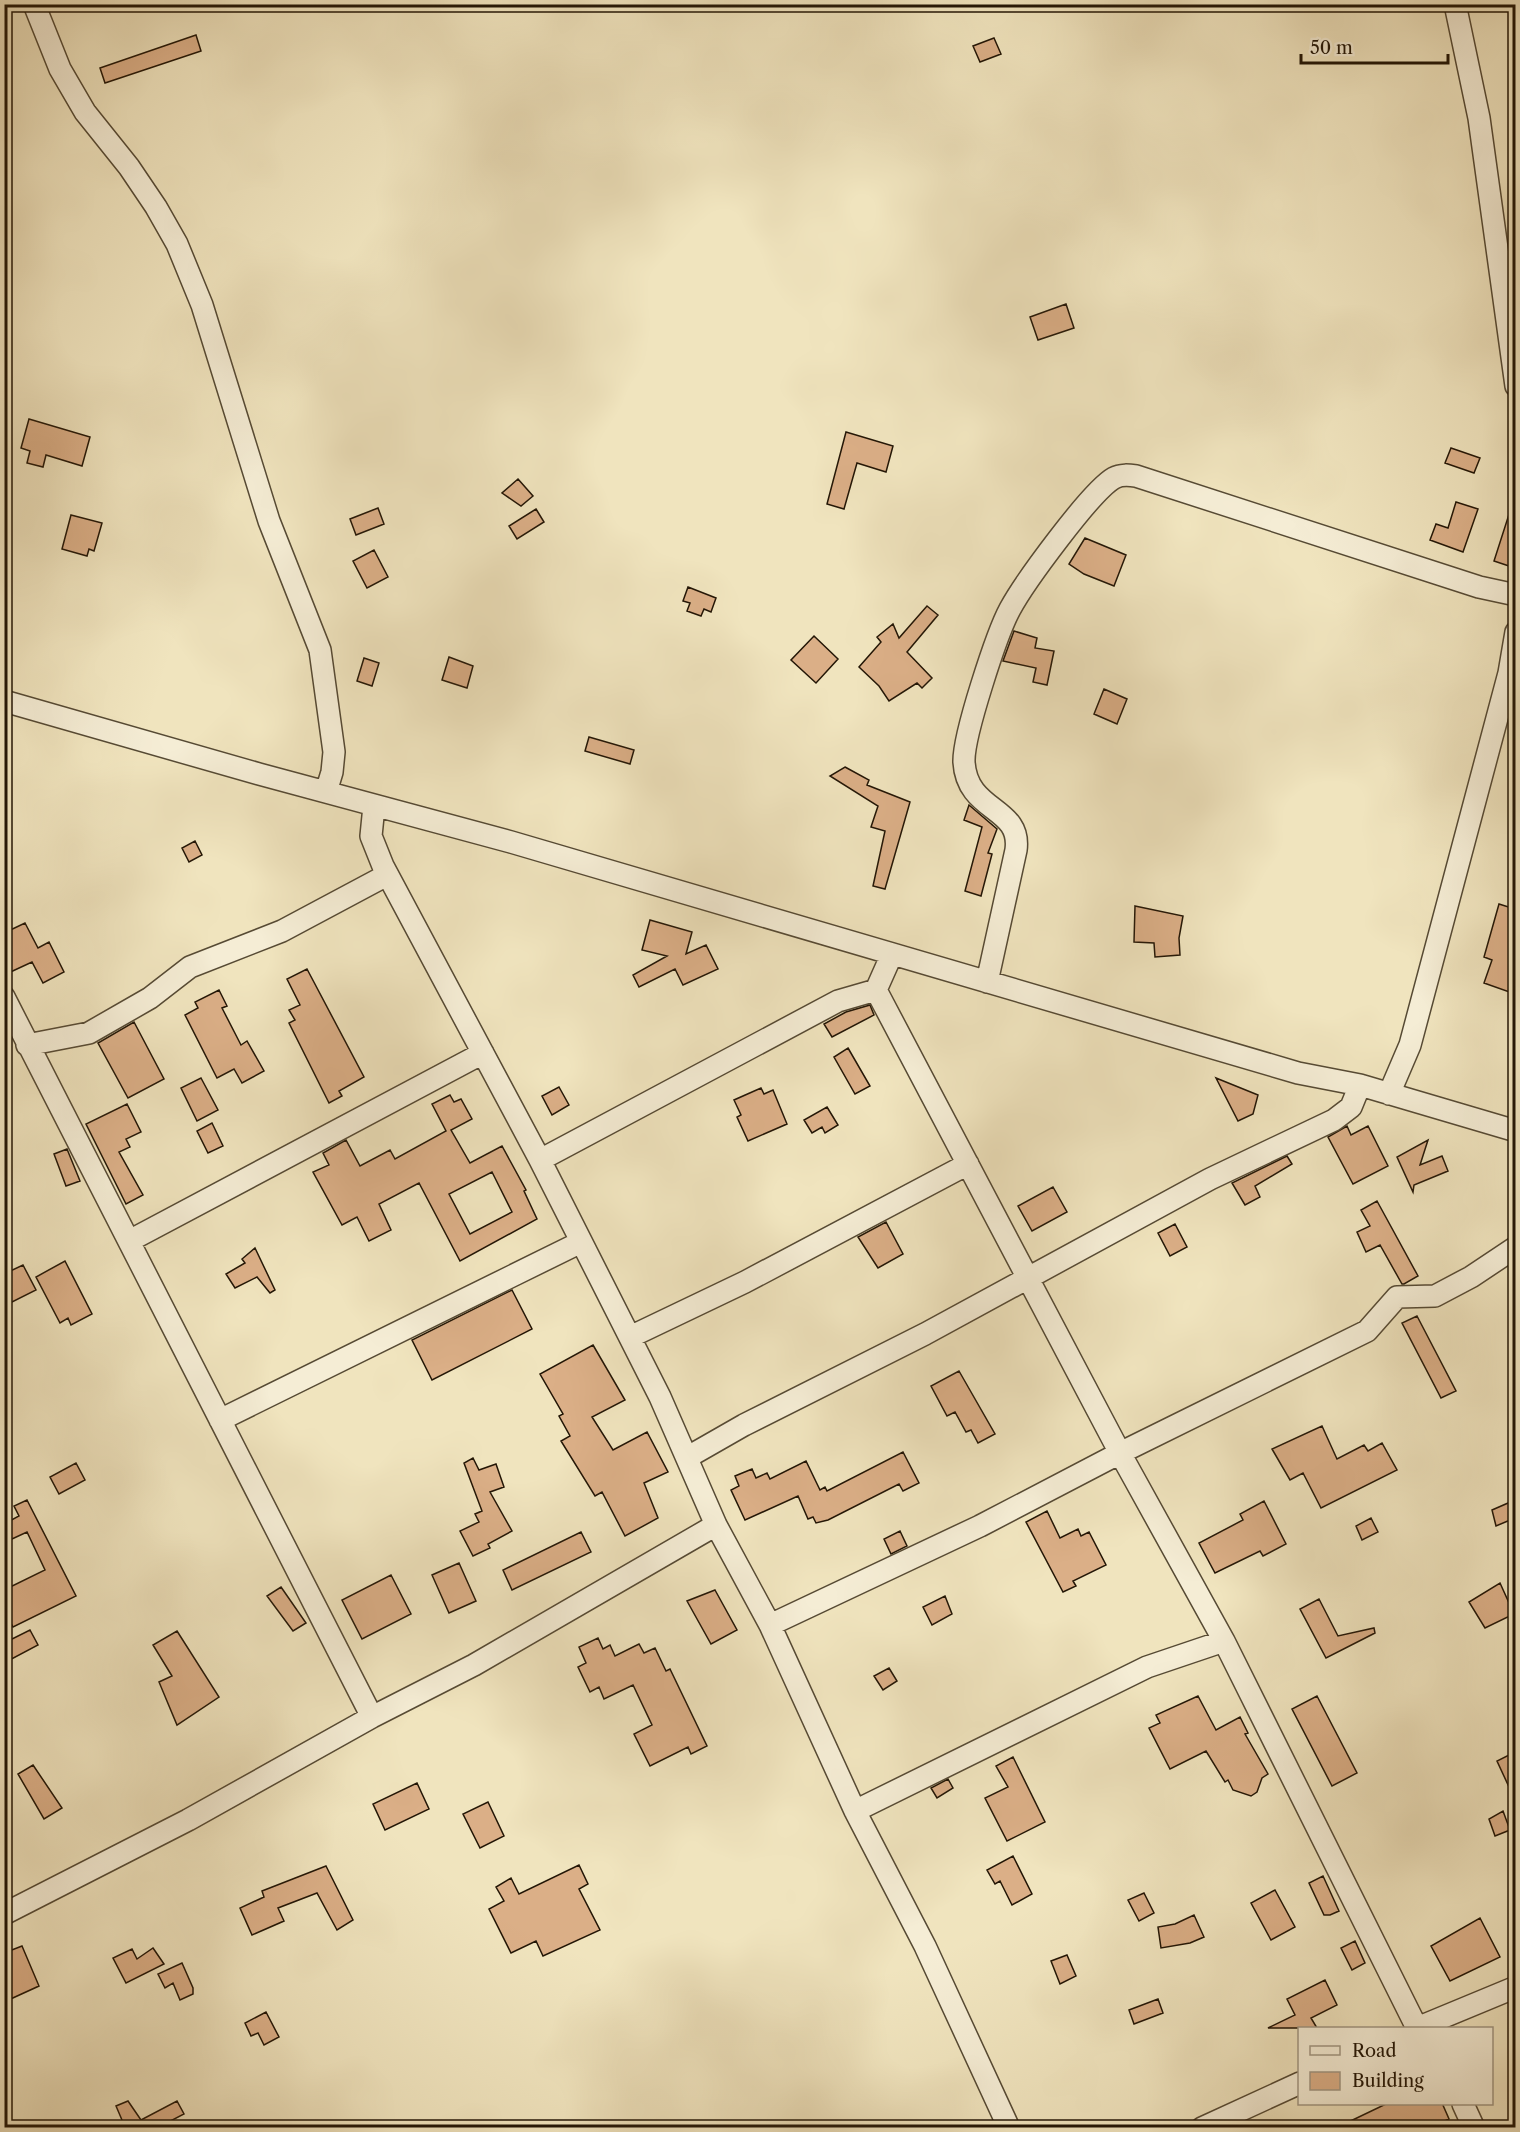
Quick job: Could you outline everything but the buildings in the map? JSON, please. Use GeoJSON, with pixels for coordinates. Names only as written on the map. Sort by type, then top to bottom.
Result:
{"type":"FeatureCollection","features":[{"type":"Feature","properties":{"kind":"street"},"geometry":{"type":"LineString","coordinates":[[34,4],[60,69],[85,112],[129,166],[156,207],[177,244],[202,305],[270,521],[320,650],[334,752],[332,772],[326,792]]}},
{"type":"Feature","properties":{"kind":"street"},"geometry":{"type":"LineString","coordinates":[[1455,4],[1479,118],[1515,386]]}},
{"type":"Feature","properties":{"kind":"street"},"geometry":{"type":"LineString","coordinates":[[987,982],[1017,841],[1016,833],[1008,820],[978,797],[969,784],[964,763],[968,737],[1010,607],[1091,498],[1108,482],[1124,475],[1136,476],[1479,587],[1515,595]]}},
{"type":"Feature","properties":{"kind":"street"},"geometry":{"type":"LineString","coordinates":[[1389,1094],[1410,1045],[1512,673],[1515,632]]}},
{"type":"Feature","properties":{"kind":"street"},"geometry":{"type":"LineString","coordinates":[[4,700],[374,806],[522,845],[1298,1073],[1360,1085],[1515,1131]]}},
{"type":"Feature","properties":{"kind":"street"},"geometry":{"type":"LineString","coordinates":[[374,806],[371,836],[387,875],[540,1160],[630,1337],[688,1456],[716,1525],[770,1625],[855,1811],[925,1946],[1009,2127]]}},
{"type":"Feature","properties":{"kind":"street"},"geometry":{"type":"LineString","coordinates":[[27,1045],[89,1033],[150,998],[190,967],[282,931],[387,875]]}},
{"type":"Feature","properties":{"kind":"street"},"geometry":{"type":"LineString","coordinates":[[540,1160],[838,1001],[876,990],[892,954]]}},
{"type":"Feature","properties":{"kind":"street"},"geometry":{"type":"LineString","coordinates":[[876,990],[1120,1453],[1224,1641],[1423,2027],[1515,1987]]}},
{"type":"Feature","properties":{"kind":"street"},"geometry":{"type":"LineString","coordinates":[[4,997],[27,1045],[131,1240],[175,1334],[372,1717]]}},
{"type":"Feature","properties":{"kind":"street"},"geometry":{"type":"LineString","coordinates":[[131,1240],[483,1053]]}},
{"type":"Feature","properties":{"kind":"street"},"geometry":{"type":"LineString","coordinates":[[688,1456],[1210,1179],[1335,1120],[1351,1107],[1360,1085]]}},
{"type":"Feature","properties":{"kind":"street"},"geometry":{"type":"LineString","coordinates":[[630,1337],[745,1282],[968,1164]]}},
{"type":"Feature","properties":{"kind":"street"},"geometry":{"type":"LineString","coordinates":[[220,1420],[581,1242]]}},
{"type":"Feature","properties":{"kind":"street"},"geometry":{"type":"LineString","coordinates":[[770,1625],[980,1526],[1120,1453],[1367,1330],[1397,1297],[1435,1296],[1472,1277],[1515,1247]]}},
{"type":"Feature","properties":{"kind":"street"},"geometry":{"type":"LineString","coordinates":[[4,1914],[188,1820],[372,1717],[474,1665],[716,1525]]}},
{"type":"Feature","properties":{"kind":"street"},"geometry":{"type":"LineString","coordinates":[[855,1811],[1147,1667],[1224,1641]]}},
{"type":"Feature","properties":{"kind":"street"},"geometry":{"type":"LineString","coordinates":[[1202,2127],[1241,2119],[1298,2084]]}},
{"type":"Feature","properties":{"kind":"street"},"geometry":{"type":"LineString","coordinates":[[1464,2105],[1474,2127]]}}]}
